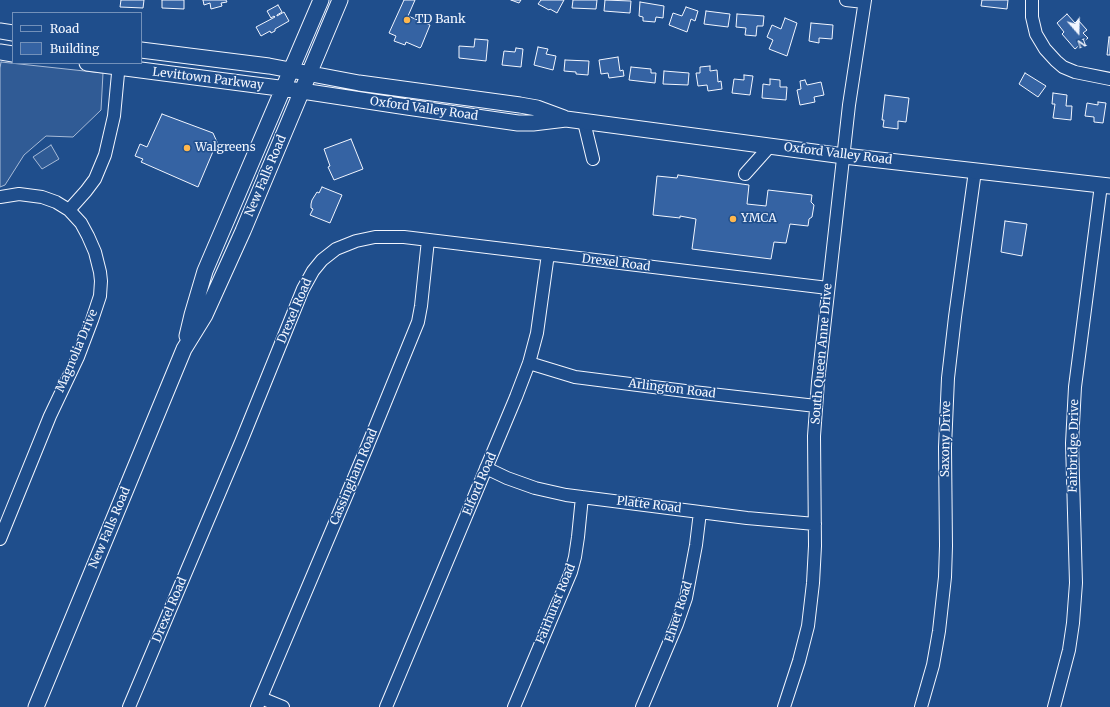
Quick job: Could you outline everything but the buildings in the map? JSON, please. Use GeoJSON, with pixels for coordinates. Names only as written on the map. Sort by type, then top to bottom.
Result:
{"type":"FeatureCollection","features":[{"type":"Feature","properties":{"kind":"main road","name":"New Falls Road"},"geometry":{"type":"LineString","coordinates":[[36,707],[184,349],[205,271],[320,0]]}},
{"type":"Feature","properties":{"kind":"main road","name":"New Falls Road"},"geometry":{"type":"LineString","coordinates":[[184,349],[205,315],[243,231],[340,0]]}},
{"type":"Feature","properties":{"kind":"main road"},"geometry":{"type":"LineString","coordinates":[[0,31],[12,33]]}},
{"type":"Feature","properties":{"kind":"main road","name":"Levittown Parkway"},"geometry":{"type":"LineString","coordinates":[[142,50],[246,63],[309,74]]}},
{"type":"Feature","properties":{"kind":"main road"},"geometry":{"type":"LineString","coordinates":[[0,52],[12,54]]}},
{"type":"Feature","properties":{"kind":"main road","name":"Levittown Parkway"},"geometry":{"type":"LineString","coordinates":[[103,64],[282,88]]}},
{"type":"Feature","properties":{"kind":"main road","name":"Oxford Valley Road"},"geometry":{"type":"LineString","coordinates":[[309,74],[359,83],[537,108],[566,119],[584,122],[844,156],[1105,186]]}},
{"type":"Feature","properties":{"kind":"main road","name":"Oxford Valley Road"},"geometry":{"type":"LineString","coordinates":[[282,88],[518,122],[533,123],[566,119]]}},
{"type":"Feature","properties":{"kind":"street"},"geometry":{"type":"LineString","coordinates":[[846,0],[864,1]]}},
{"type":"Feature","properties":{"kind":"street"},"geometry":{"type":"LineString","coordinates":[[1032,0],[1032,16],[1036,34],[1045,49],[1056,61],[1063,67],[1074,72],[1110,79]]}},
{"type":"Feature","properties":{"kind":"street","name":"South Queen Anne Drive"},"geometry":{"type":"LineString","coordinates":[[784,707],[799,661],[810,616],[813,583],[815,524],[814,436],[822,335],[853,78],[864,1]]}},
{"type":"Feature","properties":{"kind":"street"},"geometry":{"type":"LineString","coordinates":[[68,210],[86,192],[95,179],[105,155],[114,116],[119,65]]}},
{"type":"Feature","properties":{"kind":"street"},"geometry":{"type":"LineString","coordinates":[[584,122],[593,159]]}},
{"type":"Feature","properties":{"kind":"street"},"geometry":{"type":"LineString","coordinates":[[745,174],[770,146]]}},
{"type":"Feature","properties":{"kind":"street","name":"Saxony Drive"},"geometry":{"type":"LineString","coordinates":[[921,707],[934,658],[945,577],[945,447],[948,378],[975,171]]}},
{"type":"Feature","properties":{"kind":"street","name":"Fairbridge Drive"},"geometry":{"type":"LineString","coordinates":[[1054,707],[1069,650],[1073,623],[1076,584],[1072,443],[1075,387],[1105,186]]}},
{"type":"Feature","properties":{"kind":"street","name":"Magnolia Drive"},"geometry":{"type":"LineString","coordinates":[[0,197],[30,194],[56,202],[68,210],[81,223],[95,252],[100,272],[100,296],[92,320],[78,357],[50,416],[0,539]]}},
{"type":"Feature","properties":{"kind":"street","name":"Drexel Road"},"geometry":{"type":"LineString","coordinates":[[129,707],[241,442],[303,289],[313,270],[322,260],[336,250],[356,241],[391,236],[828,288]]}},
{"type":"Feature","properties":{"kind":"street","name":"Cassingham Road"},"geometry":{"type":"LineString","coordinates":[[259,703],[418,322],[428,240]]}},
{"type":"Feature","properties":{"kind":"street","name":"Elford Road"},"geometry":{"type":"LineString","coordinates":[[386,707],[529,363],[537,333],[548,254]]}},
{"type":"Feature","properties":{"kind":"street","name":"Arlington Road"},"geometry":{"type":"LineString","coordinates":[[529,363],[575,377],[816,406]]}},
{"type":"Feature","properties":{"kind":"street","name":"Platte Road"},"geometry":{"type":"LineString","coordinates":[[486,468],[507,478],[535,488],[566,495],[700,512],[815,524]]}},
{"type":"Feature","properties":{"kind":"street","name":"Fairhurst Road"},"geometry":{"type":"LineString","coordinates":[[514,707],[575,557],[582,497]]}},
{"type":"Feature","properties":{"kind":"street","name":"Ehret Road"},"geometry":{"type":"LineString","coordinates":[[642,707],[677,624],[686,598],[696,546],[700,512]]}},
{"type":"Feature","properties":{"kind":"street"},"geometry":{"type":"LineString","coordinates":[[259,703],[283,707]]}},
{"type":"Feature","properties":{"kind":"shaded area"},"geometry":{"type":"Polygon","coordinates":[[[1,62],[103,73],[101,110],[73,137],[46,136],[24,155],[5,185],[0,187],[1,62]]]}},
{"type":"Feature","properties":{"kind":"shaded area"},"geometry":{"type":"Polygon","coordinates":[[[51,145],[59,159],[42,169],[33,157],[51,145]]]}},
{"type":"Feature","properties":{"kind":"place","name":"TD Bank"},"geometry":{"type":"Point","coordinates":[407,20]}},
{"type":"Feature","properties":{"kind":"place","name":"Walgreens"},"geometry":{"type":"Point","coordinates":[187,148]}},
{"type":"Feature","properties":{"kind":"place","name":"YMCA"},"geometry":{"type":"Point","coordinates":[733,219]}}]}
